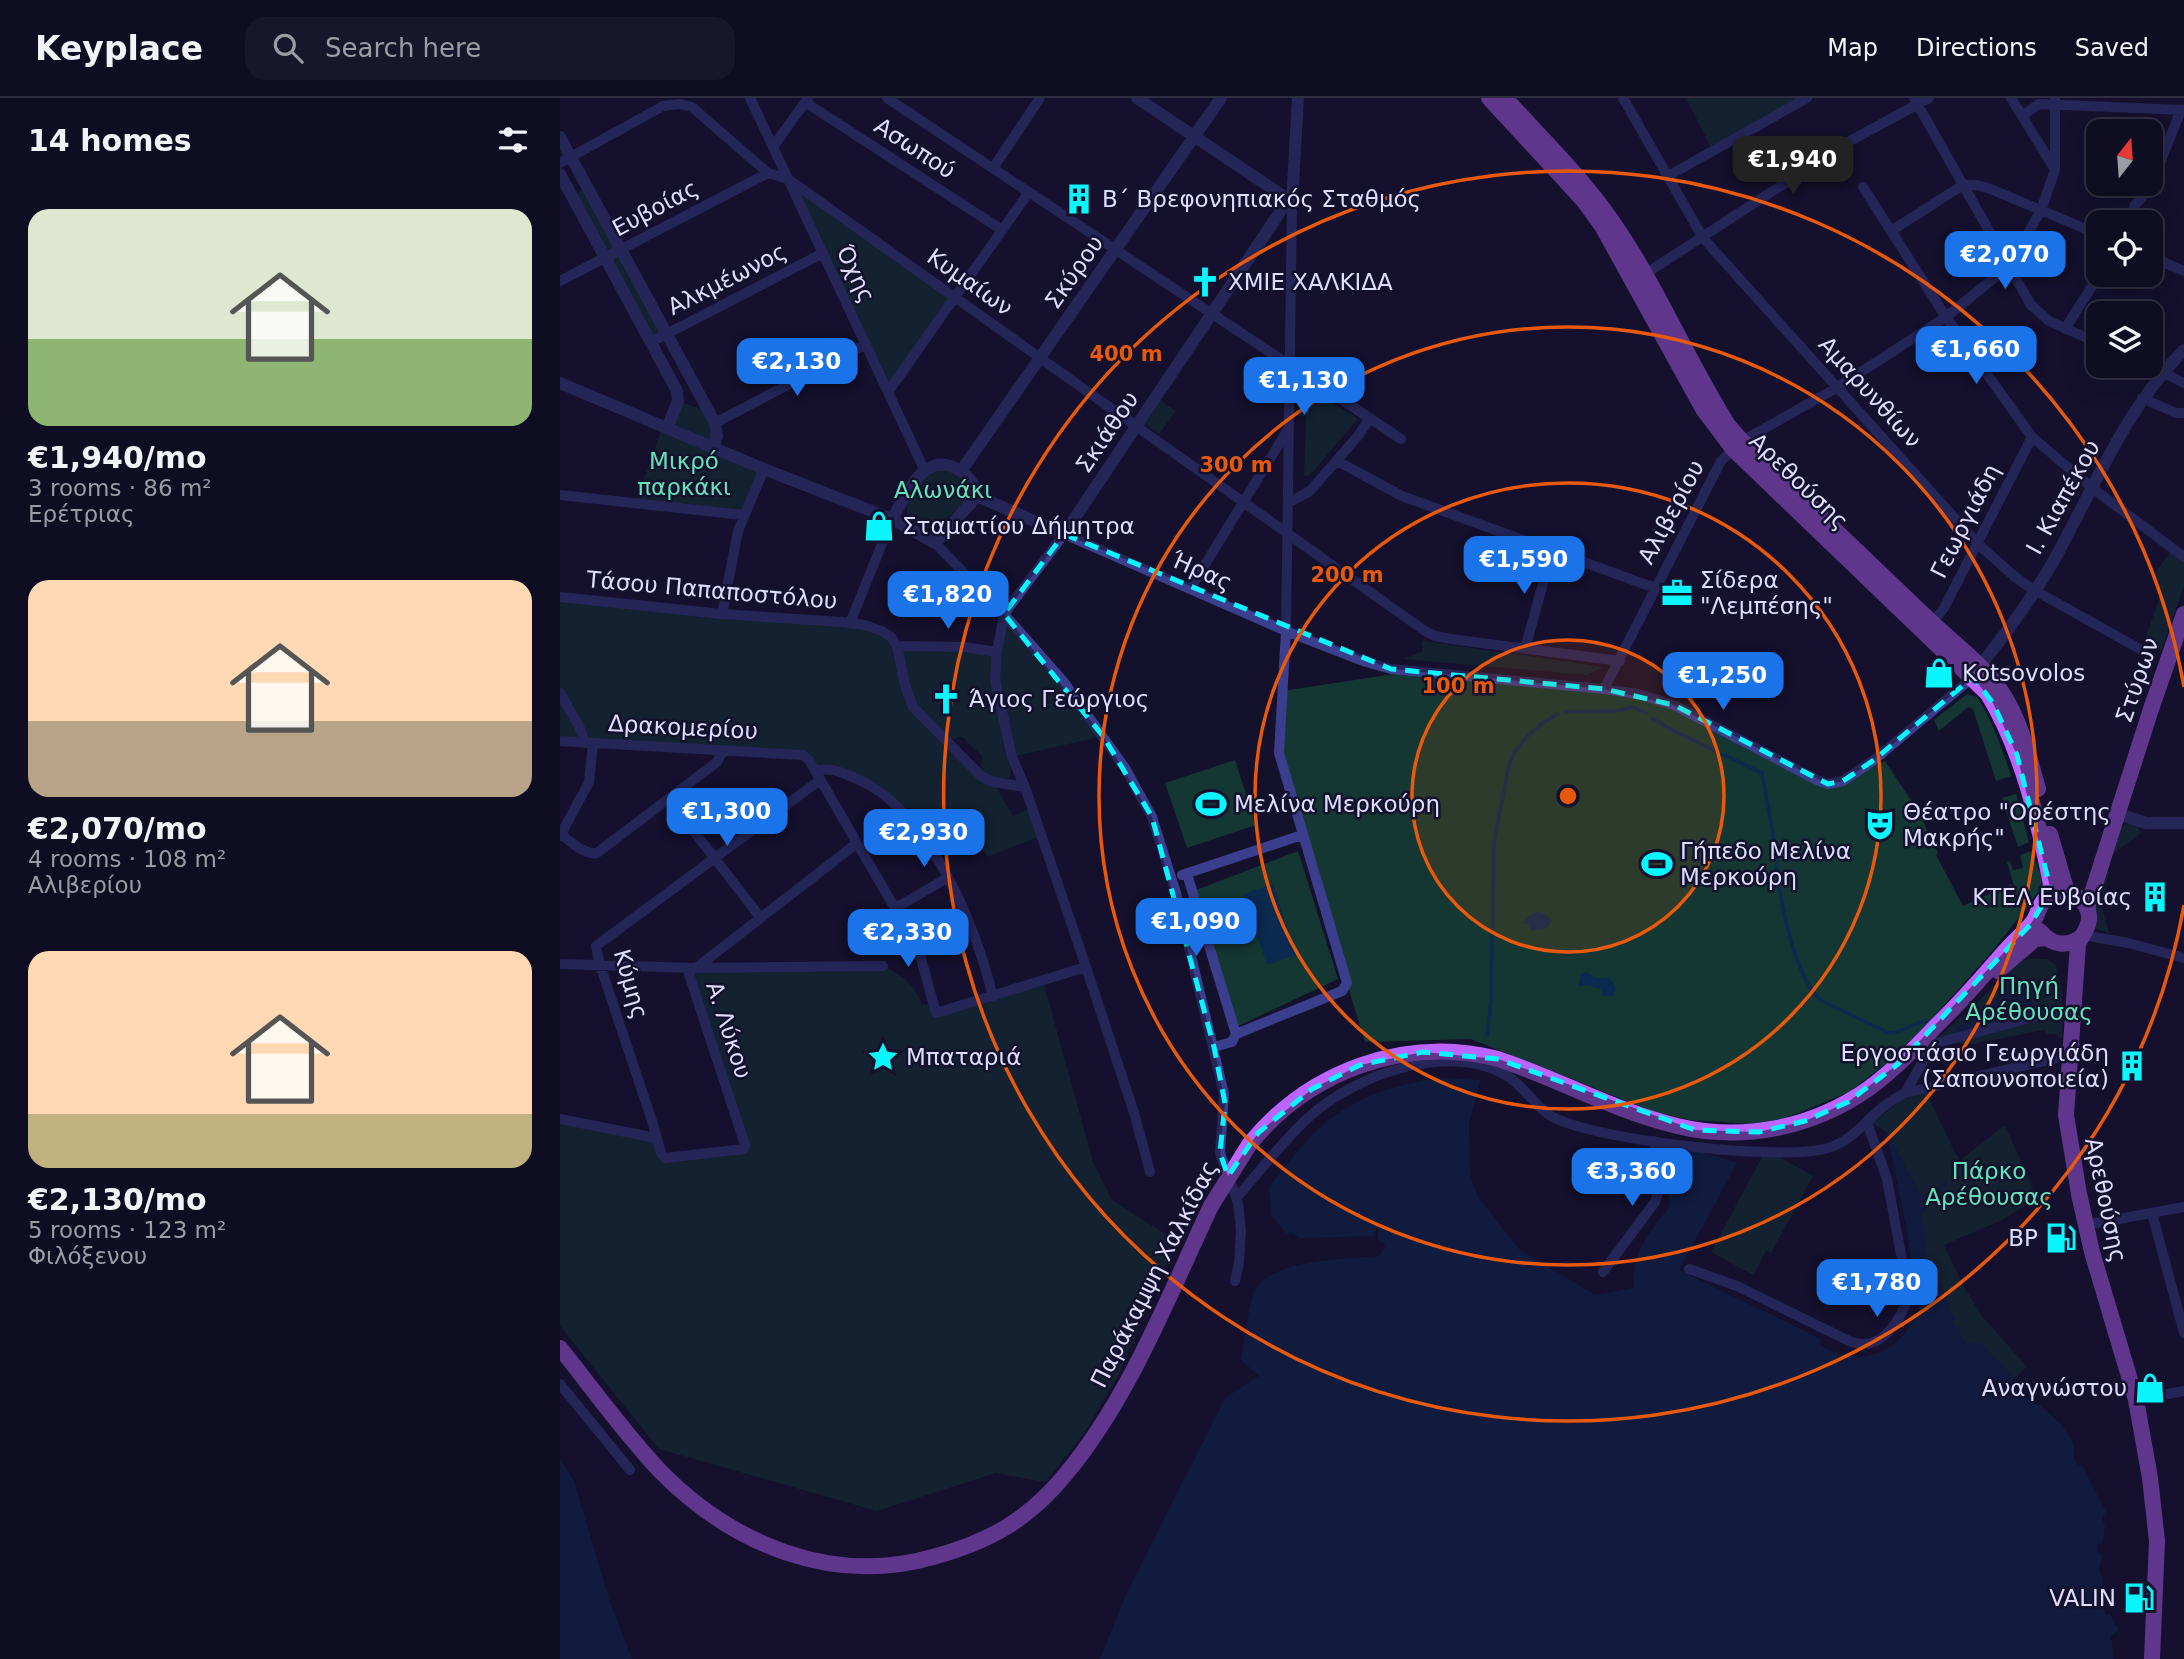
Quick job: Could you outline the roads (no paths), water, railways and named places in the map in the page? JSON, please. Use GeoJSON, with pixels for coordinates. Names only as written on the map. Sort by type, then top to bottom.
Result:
{"type":"FeatureCollection","features":[{"type":"Feature","properties":{"kind":"main road","name":"Αρεθούσης"},"geometry":{"type":"LineString","coordinates":[[1489,98],[1509,104],[1591,192],[1614,223],[1645,274],[1737,445],[1931,623],[1976,671],[1997,709],[2017,755],[2048,867],[2051,887],[2048,897]]}},
{"type":"Feature","properties":{"kind":"main road","name":"Αρεθούσης"},"geometry":{"type":"LineString","coordinates":[[1509,104],[1602,226],[1703,409],[1919,629],[1997,685],[2012,709],[2027,748],[2070,893]]}},
{"type":"Feature","properties":{"kind":"main road","name":"Στύρων"},"geometry":{"type":"LineString","coordinates":[[2087,909],[2184,614]]}},
{"type":"Feature","properties":{"kind":"main road","name":"Στύρων"},"geometry":{"type":"LineString","coordinates":[[2070,893],[2082,892],[2087,884],[2117,799],[2134,761]]}},
{"type":"Feature","properties":{"kind":"main road"},"geometry":{"type":"LineString","coordinates":[[2070,893],[2080,898],[2087,909],[2088,922],[2083,935],[2072,943],[2052,941],[2038,927],[2037,913],[2048,897],[2070,893]]}},
{"type":"Feature","properties":{"kind":"main road","name":"Παράκαμψη Χαλκίδας"},"geometry":{"type":"LineString","coordinates":[[560,1348],[661,1471],[694,1502],[734,1530],[772,1549],[815,1562],[861,1567],[928,1559],[1005,1530],[1033,1510],[1067,1474],[1125,1385],[1211,1206],[1249,1145],[1265,1126],[1312,1089],[1344,1072],[1385,1058],[1440,1051],[1498,1059],[1656,1120],[1685,1128],[1737,1133],[1781,1128],[1829,1112],[1869,1088],[1898,1064],[1966,997],[2033,922],[2037,913]]}},
{"type":"Feature","properties":{"kind":"main road","name":"Αρεθούσης"},"geometry":{"type":"LineString","coordinates":[[2083,935],[2078,944],[2066,1115],[2086,1225],[2136,1400],[2150,1478],[2157,1541],[2152,1659]]}},
{"type":"Feature","properties":{"kind":"main road","name":"Παράκαμψη Χαλκίδας"},"geometry":{"type":"LineString","coordinates":[[1966,997],[2035,939],[2052,941]]}},
{"type":"Feature","properties":{"kind":"main road","name":"Αρεθούσης"},"geometry":{"type":"LineString","coordinates":[[2052,941],[2066,952],[2073,1009]]}},
{"type":"Feature","properties":{"kind":"street","name":"Όχης"},"geometry":{"type":"LineString","coordinates":[[750,98],[924,469]]}},
{"type":"Feature","properties":{"kind":"street"},"geometry":{"type":"LineString","coordinates":[[887,98],[903,102],[1029,192],[1401,439]]}},
{"type":"Feature","properties":{"kind":"street"},"geometry":{"type":"LineString","coordinates":[[993,167],[1040,98]]}},
{"type":"Feature","properties":{"kind":"street"},"geometry":{"type":"LineString","coordinates":[[1137,98],[1290,201]]}},
{"type":"Feature","properties":{"kind":"street","name":"Σκύρου"},"geometry":{"type":"LineString","coordinates":[[961,471],[1221,98]]}},
{"type":"Feature","properties":{"kind":"street"},"geometry":{"type":"LineString","coordinates":[[1214,1047],[1232,1042],[1236,1034],[1339,992],[1346,986],[1279,752],[1286,631],[1290,201],[1298,98]]}},
{"type":"Feature","properties":{"kind":"street","name":"Αμαρυνθίων"},"geometry":{"type":"LineString","coordinates":[[1623,98],[1703,238],[1977,543],[2034,590],[2147,653]]}},
{"type":"Feature","properties":{"kind":"street"},"geometry":{"type":"LineString","coordinates":[[1668,176],[1807,98]]}},
{"type":"Feature","properties":{"kind":"street"},"geometry":{"type":"LineString","coordinates":[[1645,274],[1850,141],[1916,101],[1929,98]]}},
{"type":"Feature","properties":{"kind":"street"},"geometry":{"type":"LineString","coordinates":[[2011,98],[2055,170]]}},
{"type":"Feature","properties":{"kind":"street","name":"Ασωπού"},"geometry":{"type":"LineString","coordinates":[[773,147],[807,100],[1002,230]]}},
{"type":"Feature","properties":{"kind":"street"},"geometry":{"type":"LineString","coordinates":[[1916,101],[2031,305],[2040,314],[2086,338]]}},
{"type":"Feature","properties":{"kind":"street"},"geometry":{"type":"LineString","coordinates":[[2022,116],[2039,104],[2055,101],[2183,110],[2150,188],[2133,210]]}},
{"type":"Feature","properties":{"kind":"street","name":"Αλιβερίου"},"geometry":{"type":"LineString","coordinates":[[1604,689],[1721,461],[1737,445],[1838,387],[1946,317],[2010,265],[2041,210],[2055,170],[2055,101]]}},
{"type":"Feature","properties":{"kind":"street","name":"Κυμαίων"},"geometry":{"type":"LineString","coordinates":[[566,160],[656,110],[680,104],[697,110],[768,173],[788,179],[1137,425],[1287,535],[1435,636],[1619,661]]}},
{"type":"Feature","properties":{"kind":"street"},"geometry":{"type":"LineString","coordinates":[[560,136],[566,160],[622,249],[715,423],[717,433],[713,448]]}},
{"type":"Feature","properties":{"kind":"street","name":"Ευβοίας"},"geometry":{"type":"LineString","coordinates":[[560,281],[768,173]]}},
{"type":"Feature","properties":{"kind":"street"},"geometry":{"type":"LineString","coordinates":[[560,174],[678,394],[667,428]]}},
{"type":"Feature","properties":{"kind":"street"},"geometry":{"type":"LineString","coordinates":[[1891,231],[1963,185],[1988,188],[2086,229]]}},
{"type":"Feature","properties":{"kind":"street"},"geometry":{"type":"LineString","coordinates":[[1863,187],[1946,317],[2032,437],[2091,487],[2184,557]]}},
{"type":"Feature","properties":{"kind":"street"},"geometry":{"type":"LineString","coordinates":[[888,392],[1029,192]]}},
{"type":"Feature","properties":{"kind":"street","name":"Σκιάθου"},"geometry":{"type":"LineString","coordinates":[[1004,614],[1064,534],[1290,201]]}},
{"type":"Feature","properties":{"kind":"street","name":"Αλκμέωνος"},"geometry":{"type":"LineString","coordinates":[[651,342],[823,253]]}},
{"type":"Feature","properties":{"kind":"street"},"geometry":{"type":"LineString","coordinates":[[2163,261],[2182,268]]}},
{"type":"Feature","properties":{"kind":"street"},"geometry":{"type":"LineString","coordinates":[[2065,328],[2091,287]]}},
{"type":"Feature","properties":{"kind":"street"},"geometry":{"type":"LineString","coordinates":[[715,423],[866,344]]}},
{"type":"Feature","properties":{"kind":"street","name":"Ι. Κιαπέκου"},"geometry":{"type":"LineString","coordinates":[[2163,364],[2184,350]]}},
{"type":"Feature","properties":{"kind":"street"},"geometry":{"type":"LineString","coordinates":[[2163,371],[2184,383]]}},
{"type":"Feature","properties":{"kind":"street","name":"Ι. Κιαπέκου"},"geometry":{"type":"LineString","coordinates":[[1976,671],[2008,631],[2053,561],[2152,378]]}},
{"type":"Feature","properties":{"kind":"street"},"geometry":{"type":"LineString","coordinates":[[560,383],[764,469],[892,519],[935,542],[1063,681],[1125,768],[1152,817],[1172,879],[1214,1047],[1225,1103],[1220,1153],[1237,1197],[1241,1231],[1235,1281]]}},
{"type":"Feature","properties":{"kind":"street"},"geometry":{"type":"LineString","coordinates":[[2142,398],[2176,414],[2184,413]]}},
{"type":"Feature","properties":{"kind":"street"},"geometry":{"type":"LineString","coordinates":[[1288,503],[1310,491],[1358,436],[1370,418]]}},
{"type":"Feature","properties":{"kind":"street"},"geometry":{"type":"LineString","coordinates":[[1191,589],[1289,429]]}},
{"type":"Feature","properties":{"kind":"street","name":"Γεωργιάδη"},"geometry":{"type":"LineString","coordinates":[[1931,623],[1944,608],[2032,437]]}},
{"type":"Feature","properties":{"kind":"street"},"geometry":{"type":"LineString","coordinates":[[1337,461],[1402,496],[1655,588]]}},
{"type":"Feature","properties":{"kind":"street"},"geometry":{"type":"LineString","coordinates":[[850,623],[892,519],[924,469],[931,465],[944,465],[961,471],[972,483],[977,496],[935,542]]}},
{"type":"Feature","properties":{"kind":"street"},"geometry":{"type":"LineString","coordinates":[[722,614],[743,516],[764,469]]}},
{"type":"Feature","properties":{"kind":"street"},"geometry":{"type":"LineString","coordinates":[[560,495],[743,516]]}},
{"type":"Feature","properties":{"kind":"street","name":"Ήρας"},"geometry":{"type":"LineString","coordinates":[[977,496],[1286,631],[1366,662],[1391,669],[1638,694],[1674,705],[1828,784],[1843,781],[1874,760],[1976,671]]}},
{"type":"Feature","properties":{"kind":"street"},"geometry":{"type":"LineString","coordinates":[[1525,649],[1552,550]]}},
{"type":"Feature","properties":{"kind":"street","name":"Τάσου Παπαποστόλου"},"geometry":{"type":"LineString","coordinates":[[560,597],[864,625],[885,633],[897,646]]}},
{"type":"Feature","properties":{"kind":"street"},"geometry":{"type":"LineString","coordinates":[[1004,614],[995,679],[1012,757],[1025,786],[1086,967],[1135,1116],[1150,1172]]}},
{"type":"Feature","properties":{"kind":"street"},"geometry":{"type":"LineString","coordinates":[[997,652],[964,647],[897,646],[905,685],[913,707],[981,776],[993,782],[1025,786]]}},
{"type":"Feature","properties":{"kind":"street"},"geometry":{"type":"LineString","coordinates":[[560,693],[589,743],[589,782],[561,835],[591,854],[597,853],[717,762],[723,751]]}},
{"type":"Feature","properties":{"kind":"street","name":"Δρακομερίου"},"geometry":{"type":"LineString","coordinates":[[560,741],[803,755],[817,775]]}},
{"type":"Feature","properties":{"kind":"street"},"geometry":{"type":"LineString","coordinates":[[993,997],[971,923],[925,840],[897,804],[877,789],[845,774],[828,768],[817,775],[918,948],[936,1013],[993,997],[1086,967]]}},
{"type":"Feature","properties":{"kind":"street","name":"Κύμης"},"geometry":{"type":"LineString","coordinates":[[656,1138],[596,946],[817,775]]}},
{"type":"Feature","properties":{"kind":"street"},"geometry":{"type":"LineString","coordinates":[[669,799],[760,918]]}},
{"type":"Feature","properties":{"kind":"street"},"geometry":{"type":"LineString","coordinates":[[2120,811],[2146,823],[2184,823]]}},
{"type":"Feature","properties":{"kind":"street"},"geometry":{"type":"LineString","coordinates":[[1172,879],[1303,835]]}},
{"type":"Feature","properties":{"kind":"street","name":"Α. Λύκου"},"geometry":{"type":"LineString","coordinates":[[656,1138],[665,1158],[744,1149],[692,968],[856,844]]}},
{"type":"Feature","properties":{"kind":"street"},"geometry":{"type":"LineString","coordinates":[[1186,874],[1236,1034]]}},
{"type":"Feature","properties":{"kind":"street"},"geometry":{"type":"LineString","coordinates":[[894,909],[947,878]]}},
{"type":"Feature","properties":{"kind":"street"},"geometry":{"type":"LineString","coordinates":[[2083,935],[2184,958]]}},
{"type":"Feature","properties":{"kind":"street"},"geometry":{"type":"LineString","coordinates":[[560,964],[692,968],[883,966]]}},
{"type":"Feature","properties":{"kind":"street"},"geometry":{"type":"LineString","coordinates":[[1905,1093],[1929,1051],[1937,1043],[2044,1014],[2073,1009]]}},
{"type":"Feature","properties":{"kind":"street"},"geometry":{"type":"LineString","coordinates":[[1237,1197],[1303,1123],[1318,1110],[1383,1074],[1419,1063],[1457,1062],[1492,1068],[1513,1079],[1541,1109],[1553,1117],[1617,1136],[1749,1152],[1814,1152],[1843,1142],[1883,1106],[1905,1093],[2070,1055]]}},
{"type":"Feature","properties":{"kind":"street"},"geometry":{"type":"LineString","coordinates":[[560,1119],[656,1138]]}},
{"type":"Feature","properties":{"kind":"street"},"geometry":{"type":"LineString","coordinates":[[1689,1269],[1737,1286],[1852,1342],[1874,1342],[1887,1333],[1905,1305],[1908,1292],[1887,1179],[1867,1122]]}},
{"type":"Feature","properties":{"kind":"street"},"geometry":{"type":"LineString","coordinates":[[1603,1272],[1655,1202],[1658,1192],[1654,1141]]}},
{"type":"Feature","properties":{"kind":"street"},"geometry":{"type":"LineString","coordinates":[[2086,1225],[2184,1208]]}},
{"type":"Feature","properties":{"kind":"street"},"geometry":{"type":"LineString","coordinates":[[2152,1213],[2183,1326]]}},
{"type":"Feature","properties":{"kind":"street"},"geometry":{"type":"LineString","coordinates":[[560,1384],[630,1471]]}},
{"type":"Feature","properties":{"kind":"street"},"geometry":{"type":"LineString","coordinates":[[2136,1400],[2184,1391]]}},
{"type":"Feature","properties":{"kind":"water"},"geometry":{"type":"Polygon","coordinates":[[[1273,884],[1296,955],[1267,965],[1244,894],[1273,884]]]}},
{"type":"Feature","properties":{"kind":"water"},"geometry":{"type":"Polygon","coordinates":[[[1537,912],[1552,920],[1547,928],[1530,931],[1529,925],[1523,923],[1537,912]]]}},
{"type":"Feature","properties":{"kind":"water"},"geometry":{"type":"Polygon","coordinates":[[[1586,972],[1612,981],[1616,989],[1613,997],[1601,995],[1601,989],[1588,985],[1578,986],[1581,975],[1586,972]]]}},
{"type":"Feature","properties":{"kind":"water","name":"Πηγή Αρέθουσας"},"geometry":{"type":"Polygon","coordinates":[[[2019,985],[2030,994],[2035,1012],[1960,1033],[1955,1030],[1972,1022],[2009,988],[2019,985]]]}},
{"type":"Feature","properties":{"kind":"water"},"geometry":{"type":"Polygon","coordinates":[[[1445,1078],[1480,1080],[1469,1124],[1470,1175],[1478,1197],[1519,1249],[1595,1295],[1634,1288],[1636,1263],[1643,1243],[1670,1206],[1666,1151],[1674,1145],[1737,1163],[1679,1270],[1821,1339],[1820,1345],[1835,1353],[1866,1356],[1893,1345],[1913,1321],[1919,1306],[1887,1132],[1919,1193],[1925,1196],[1951,1178],[1922,1213],[1925,1258],[1950,1305],[1948,1308],[1955,1319],[1952,1325],[1958,1325],[1961,1330],[1959,1335],[1967,1344],[1975,1342],[1982,1345],[2014,1378],[2012,1382],[2034,1404],[2040,1405],[2061,1424],[2074,1444],[2074,1460],[2078,1465],[2082,1465],[2106,1512],[2102,1518],[2105,1526],[2103,1542],[2097,1546],[2097,1551],[2102,1557],[2099,1570],[2104,1609],[2106,1615],[2110,1614],[2118,1630],[2110,1637],[2113,1659],[1100,1659],[1124,1599],[1225,1398],[1259,1376],[1241,1360],[1255,1290],[1263,1280],[1293,1266],[1379,1256],[1385,1247],[1384,1243],[1378,1240],[1378,1228],[1375,1236],[1300,1238],[1290,1232],[1287,1234],[1271,1215],[1269,1187],[1314,1133],[1343,1110],[1391,1088],[1445,1078]]]}},
{"type":"Feature","properties":{"kind":"water"},"geometry":{"type":"Polygon","coordinates":[[[560,1459],[574,1481],[611,1605],[632,1659],[560,1659],[560,1459]]]}},
{"type":"Feature","properties":{"kind":"waterway"},"geometry":{"type":"LineString","coordinates":[[1566,712],[1617,711],[1632,707],[1646,713]]}},
{"type":"Feature","properties":{"kind":"waterway"},"geometry":{"type":"LineString","coordinates":[[1487,1035],[1491,1000],[1494,841],[1509,765],[1517,749],[1529,735],[1558,714]]}},
{"type":"Feature","properties":{"kind":"waterway"},"geometry":{"type":"LineString","coordinates":[[1652,718],[1762,773],[1775,845]]}},
{"type":"Feature","properties":{"kind":"waterway"},"geometry":{"type":"LineString","coordinates":[[1776,857],[1790,936],[1804,977],[1813,992],[1824,1002],[1889,1033],[1927,1021]]}},
{"type":"Feature","properties":{"kind":"place","name":"Β΄ Βρεφονηπιακός Σταθμός"},"geometry":{"type":"Point","coordinates":[1079,199]}},
{"type":"Feature","properties":{"kind":"place","name":"ΧΜΙΕ ΧΑΛΚΙΔΑ"},"geometry":{"type":"Point","coordinates":[1205,282]}},
{"type":"Feature","properties":{"kind":"place","name":"Σταματίου Δήμητρα"},"geometry":{"type":"Point","coordinates":[879,526]}},
{"type":"Feature","properties":{"kind":"place","name":"Σίδερα \"Λεμπέσης\""},"geometry":{"type":"Point","coordinates":[1677,593]}},
{"type":"Feature","properties":{"kind":"place","name":"Kotsovolos"},"geometry":{"type":"Point","coordinates":[1939,673]}},
{"type":"Feature","properties":{"kind":"place","name":"Άγιος Γεώργιος"},"geometry":{"type":"Point","coordinates":[946,699]}},
{"type":"Feature","properties":{"kind":"place","name":"Μελίνα Μερκούρη"},"geometry":{"type":"Point","coordinates":[1211,804]}},
{"type":"Feature","properties":{"kind":"place","name":"Θέατρο \"Ορέστης Μακρής\""},"geometry":{"type":"Point","coordinates":[1880,825]}},
{"type":"Feature","properties":{"kind":"place","name":"Γήπεδο Μελίνα Μερκούρη"},"geometry":{"type":"Point","coordinates":[1657,864]}},
{"type":"Feature","properties":{"kind":"place","name":"ΚΤΕΛ Ευβοίας"},"geometry":{"type":"Point","coordinates":[2155,897]}},
{"type":"Feature","properties":{"kind":"place","name":"Μπαταριά"},"geometry":{"type":"Point","coordinates":[883,1057]}},
{"type":"Feature","properties":{"kind":"place","name":"Εργοστάσιο Γεωργιάδη (Σαπουνοποιεία)"},"geometry":{"type":"Point","coordinates":[2132,1066]}},
{"type":"Feature","properties":{"kind":"place","name":"BP"},"geometry":{"type":"Point","coordinates":[2061,1238]}},
{"type":"Feature","properties":{"kind":"place","name":"Αναγνώστου"},"geometry":{"type":"Point","coordinates":[2150,1388]}},
{"type":"Feature","properties":{"kind":"place","name":"VALIN"},"geometry":{"type":"Point","coordinates":[2139,1598]}},
{"type":"Feature","properties":{"kind":"park label","name":"Μικρό παρκάκι"},"geometry":{"type":"Point","coordinates":[684,474]}},
{"type":"Feature","properties":{"kind":"park label","name":"Αλωνάκι"},"geometry":{"type":"Point","coordinates":[943,490]}},
{"type":"Feature","properties":{"kind":"park label","name":"Πάρκο Αρέθουσας"},"geometry":{"type":"Point","coordinates":[1989,1184]}}]}
